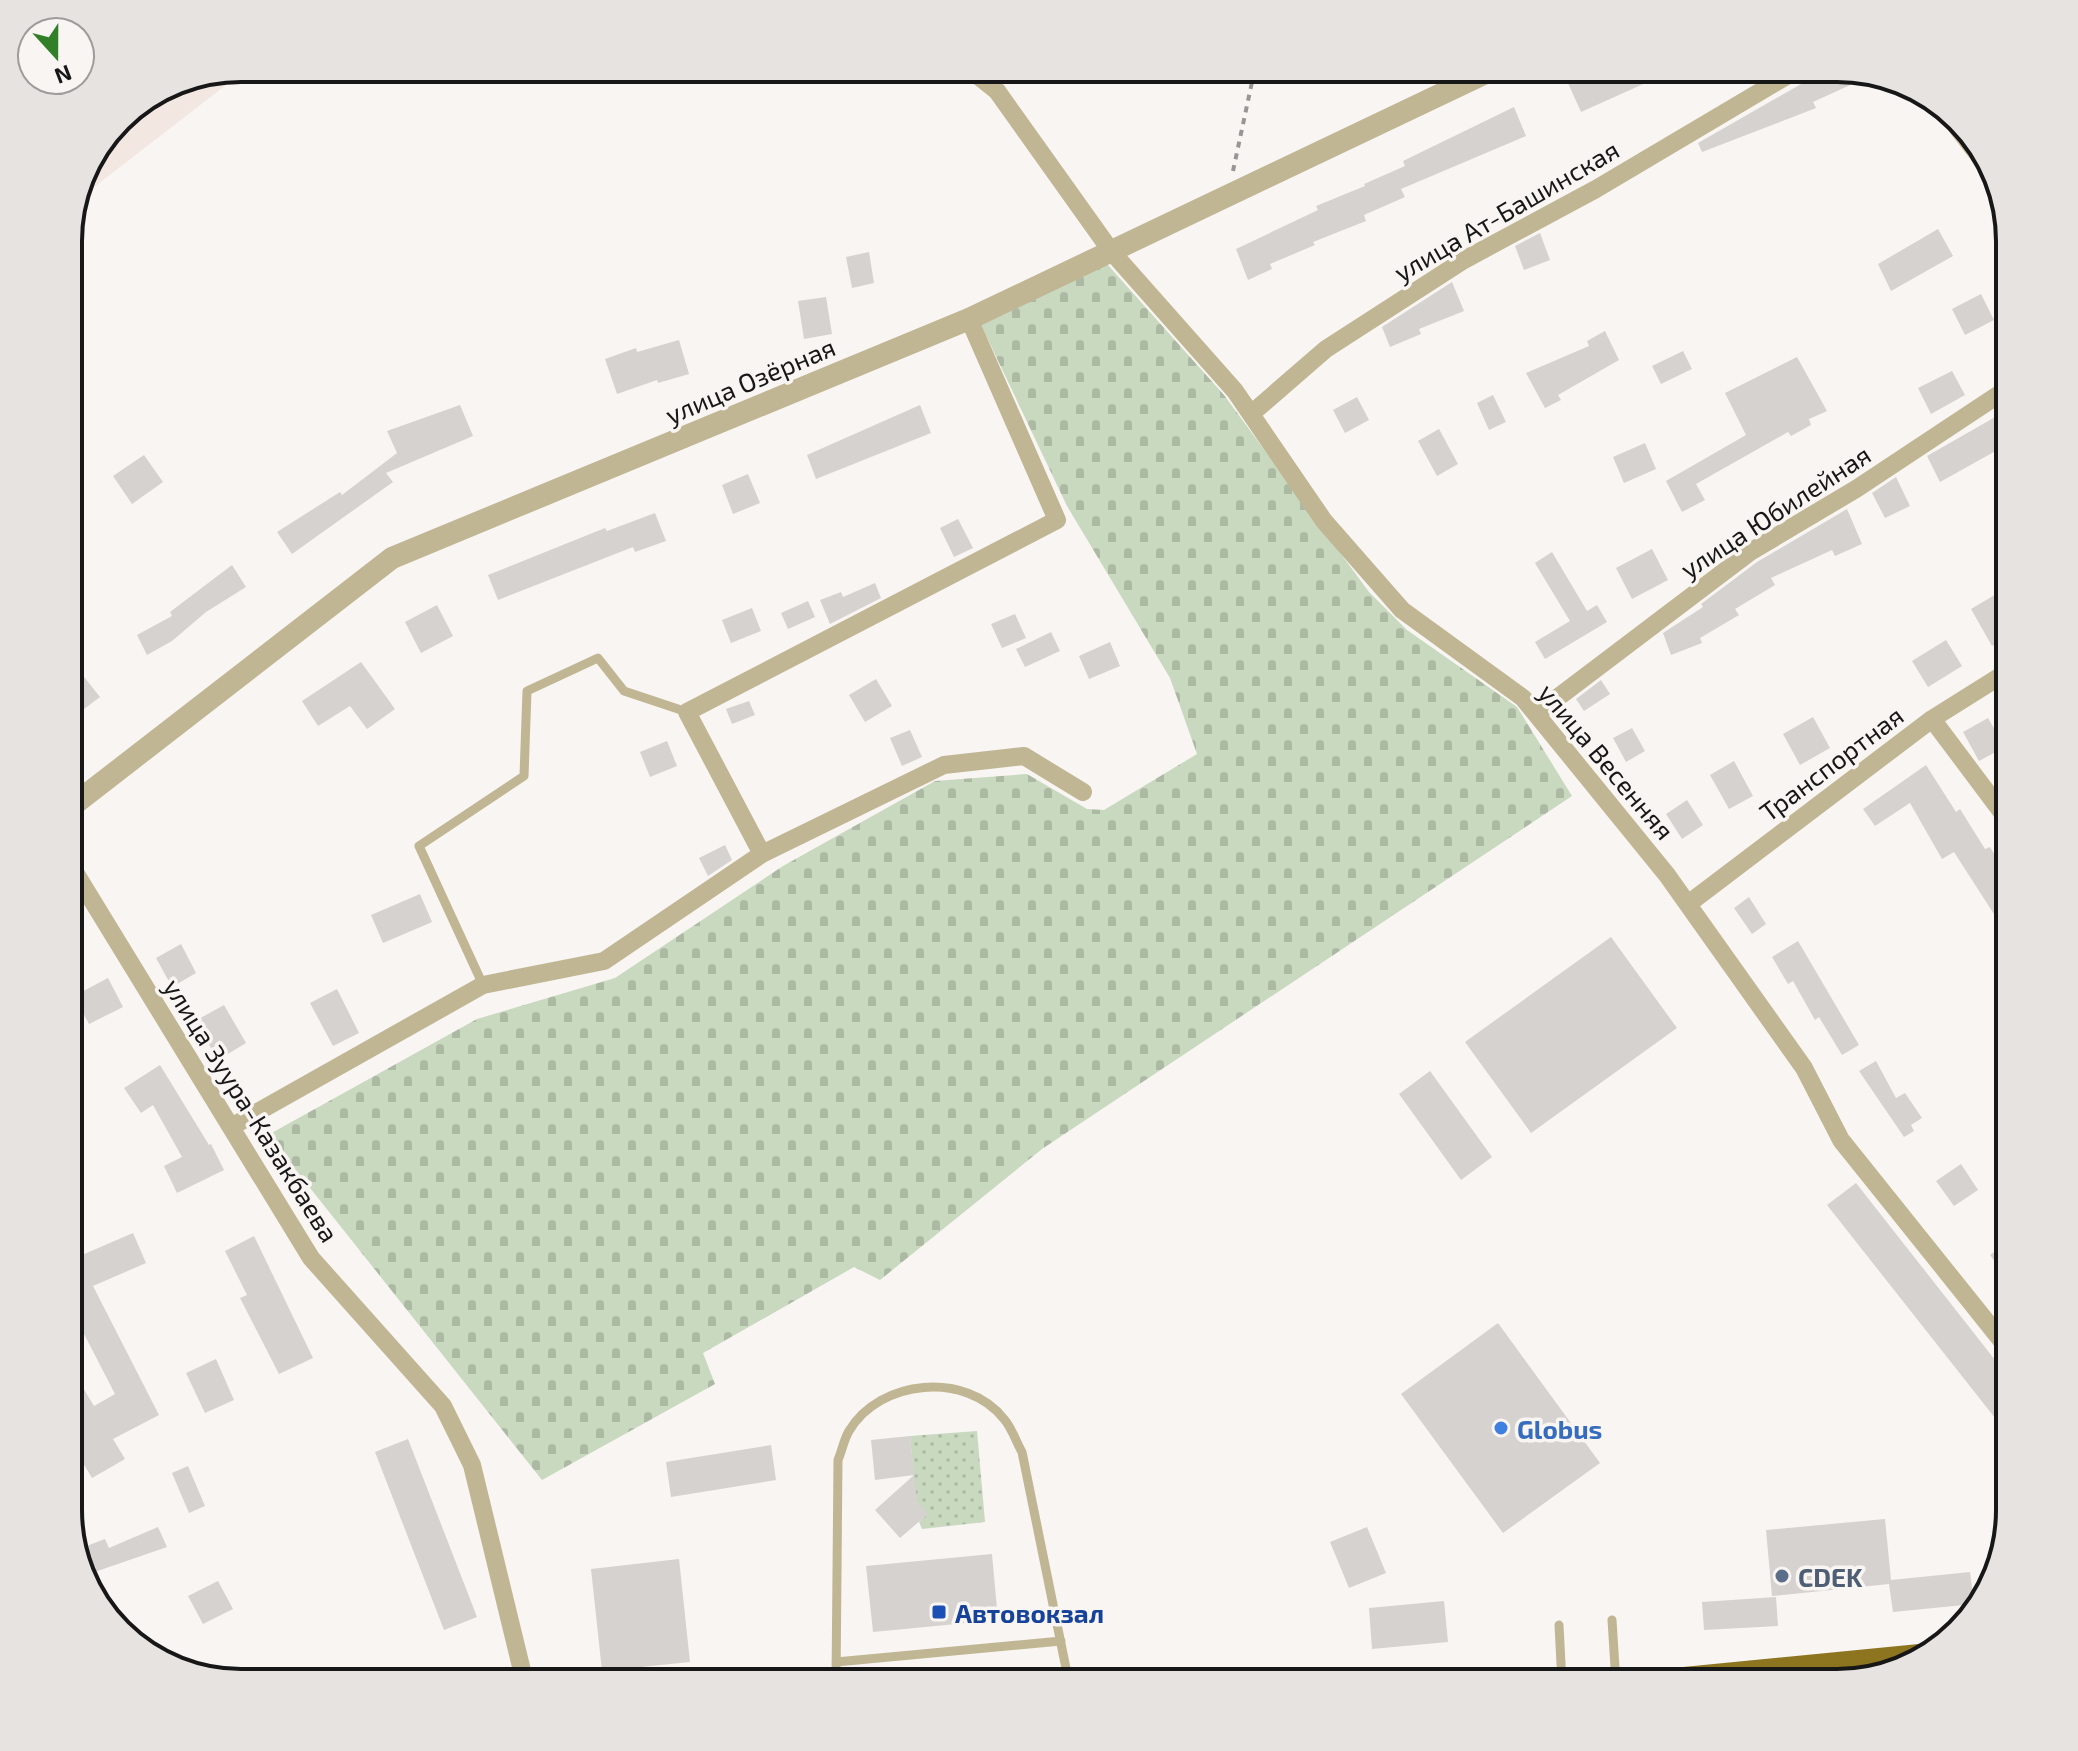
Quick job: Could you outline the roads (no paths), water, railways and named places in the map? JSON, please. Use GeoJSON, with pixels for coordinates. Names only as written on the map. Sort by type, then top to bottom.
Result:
{"type":"FeatureCollection","features":[{"type":"Feature","properties":{"kind":"street","name":"улица Весенняя"},"geometry":{"type":"LineString","coordinates":[[986,82],[997,91],[1111,251],[1251,414],[1324,521],[1402,610],[1523,698],[1536,714],[1688,904],[1804,1068],[1841,1140],[1996,1334]]}},
{"type":"Feature","properties":{"kind":"street","name":"улица Озёрная"},"geometry":{"type":"LineString","coordinates":[[82,798],[392,558],[969,319],[1467,82]]}},
{"type":"Feature","properties":{"kind":"street","name":"улица Ат-Башинская"},"geometry":{"type":"LineString","coordinates":[[1251,414],[1326,349],[1464,260],[1596,189],[1776,82]]}},
{"type":"Feature","properties":{"kind":"street"},"geometry":{"type":"LineString","coordinates":[[762,854],[687,712],[1057,520],[969,319]]}},
{"type":"Feature","properties":{"kind":"street","name":"улица Юбилейная"},"geometry":{"type":"LineString","coordinates":[[1536,714],[1750,552],[1856,489],[1996,396]]}},
{"type":"Feature","properties":{"kind":"street","name":"Транспортная"},"geometry":{"type":"LineString","coordinates":[[1688,904],[1932,719],[1996,679]]}},
{"type":"Feature","properties":{"kind":"street"},"geometry":{"type":"LineString","coordinates":[[1932,719],[1996,804]]}},
{"type":"Feature","properties":{"kind":"street"},"geometry":{"type":"LineString","coordinates":[[231,1127],[483,985],[604,961],[762,854],[944,765],[1024,756],[1083,792]]}},
{"type":"Feature","properties":{"kind":"street","name":"улица Зуура-Казакбаева"},"geometry":{"type":"LineString","coordinates":[[82,884],[311,1258],[443,1406],[472,1465],[522,1669]]}},
{"type":"Feature","properties":{"kind":"lane"},"geometry":{"type":"LineString","coordinates":[[483,985],[419,846],[524,776],[527,691],[598,658],[624,691],[687,712]]}},
{"type":"Feature","properties":{"kind":"lane"},"geometry":{"type":"LineString","coordinates":[[836,1669],[838,1460],[848,1431],[868,1409],[894,1393],[923,1386],[953,1389],[981,1400],[1004,1419],[1022,1452],[1066,1669]]}},
{"type":"Feature","properties":{"kind":"lane"},"geometry":{"type":"LineString","coordinates":[[1612,1620],[1615,1669]]}},
{"type":"Feature","properties":{"kind":"lane"},"geometry":{"type":"LineString","coordinates":[[1559,1625],[1561,1669]]}},
{"type":"Feature","properties":{"kind":"lane"},"geometry":{"type":"LineString","coordinates":[[836,1662],[1061,1641]]}},
{"type":"Feature","properties":{"kind":"place","name":"Globus"},"geometry":{"type":"Point","coordinates":[1501,1428]}},
{"type":"Feature","properties":{"kind":"place","name":"CDEK"},"geometry":{"type":"Point","coordinates":[1782,1576]}},
{"type":"Feature","properties":{"kind":"place","name":"Автовокзал"},"geometry":{"type":"Point","coordinates":[939,1612]}}]}
